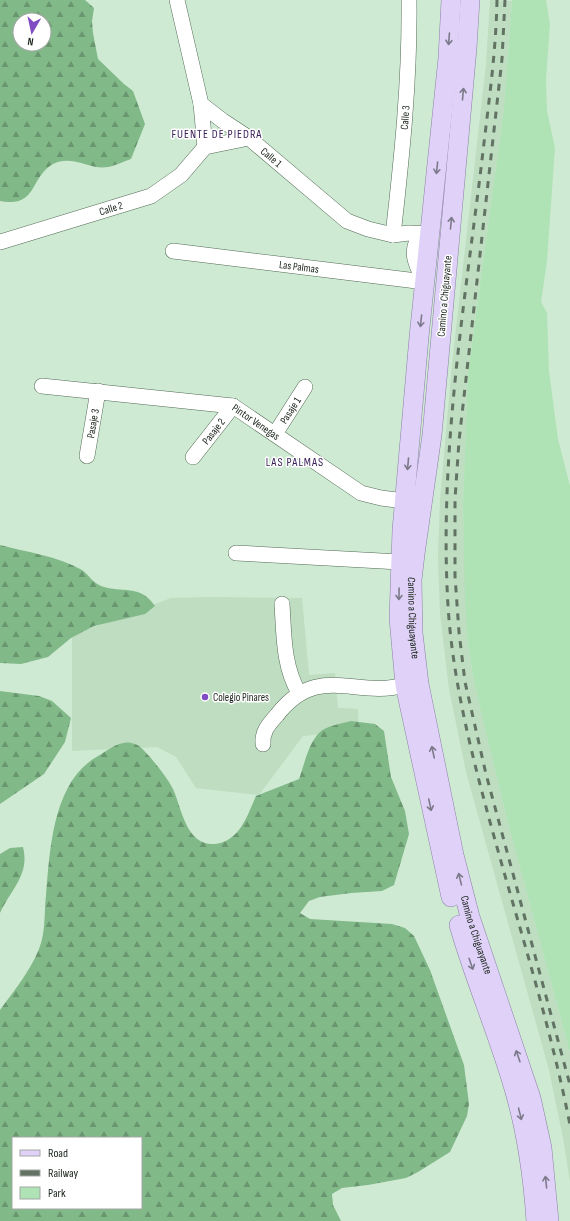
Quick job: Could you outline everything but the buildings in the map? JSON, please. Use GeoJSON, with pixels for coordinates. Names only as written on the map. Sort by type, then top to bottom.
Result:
{"type":"FeatureCollection","features":[{"type":"Feature","properties":{"kind":"main road","name":"Camino a Chiguayante"},"geometry":{"type":"LineString","coordinates":[[451,0],[448,58],[427,234],[425,282],[404,501],[400,562],[399,630],[405,686],[451,899],[469,958],[507,1067],[521,1117],[531,1170],[536,1221]]}},
{"type":"Feature","properties":{"kind":"main road","name":"Camino a Chiguayante"},"geometry":{"type":"LineString","coordinates":[[470,0],[432,435],[413,574],[412,607],[415,658],[461,885],[478,942],[522,1068],[537,1123],[545,1174],[549,1221]]}},
{"type":"Feature","properties":{"kind":"main road"},"geometry":{"type":"LineString","coordinates":[[427,234],[439,246],[447,262]]}},
{"type":"Feature","properties":{"kind":"street"},"geometry":{"type":"LineString","coordinates":[[177,0],[201,104],[205,147],[249,138]]}},
{"type":"Feature","properties":{"kind":"street","name":"Calle 3"},"geometry":{"type":"LineString","coordinates":[[393,235],[406,118],[409,57],[409,0]]}},
{"type":"Feature","properties":{"kind":"street","name":"Calle 1"},"geometry":{"type":"LineString","coordinates":[[201,104],[249,138],[347,221],[368,229],[393,235],[414,246]]}},
{"type":"Feature","properties":{"kind":"street","name":"Calle 2"},"geometry":{"type":"LineString","coordinates":[[0,242],[151,196],[181,175],[205,147]]}},
{"type":"Feature","properties":{"kind":"street","name":"Calle 1"},"geometry":{"type":"LineString","coordinates":[[393,235],[409,232],[427,234]]}},
{"type":"Feature","properties":{"kind":"street"},"geometry":{"type":"LineString","coordinates":[[425,282],[415,259],[414,246],[417,240],[427,234]]}},
{"type":"Feature","properties":{"kind":"street","name":"Las Palmas"},"geometry":{"type":"LineString","coordinates":[[173,251],[425,282]]}},
{"type":"Feature","properties":{"kind":"street","name":"Pintor Venegas"},"geometry":{"type":"LineString","coordinates":[[42,386],[233,406],[361,493],[381,498],[404,501]]}},
{"type":"Feature","properties":{"kind":"street","name":"Pasaje 1"},"geometry":{"type":"LineString","coordinates":[[275,434],[305,388]]}},
{"type":"Feature","properties":{"kind":"street","name":"Pasaje 3"},"geometry":{"type":"LineString","coordinates":[[86,456],[98,391]]}},
{"type":"Feature","properties":{"kind":"street","name":"Pasaje 2"},"geometry":{"type":"LineString","coordinates":[[194,457],[233,406]]}},
{"type":"Feature","properties":{"kind":"street"},"geometry":{"type":"LineString","coordinates":[[236,553],[400,562]]}},
{"type":"Feature","properties":{"kind":"street"},"geometry":{"type":"LineString","coordinates":[[282,604],[286,662],[292,681],[299,693]]}},
{"type":"Feature","properties":{"kind":"street"},"geometry":{"type":"LineString","coordinates":[[263,744],[266,729],[286,703],[299,693],[314,687],[337,685],[382,689],[405,686]]}},
{"type":"Feature","properties":{"kind":"shaded area"},"geometry":{"type":"Polygon","coordinates":[[[490,0],[512,1],[504,108],[468,373],[463,506],[467,635],[473,677],[509,827],[570,1052],[570,1182],[563,1138],[549,1070],[466,772],[449,689],[440,614],[438,557],[440,500],[452,364],[486,64],[490,0]]]}},
{"type":"Feature","properties":{"kind":"shaded area","name":"Colegio Pinares"},"geometry":{"type":"Polygon","coordinates":[[[171,598],[302,598],[309,675],[335,673],[338,708],[358,709],[359,731],[303,736],[259,795],[196,788],[176,757],[157,747],[72,751],[72,635],[171,598]]]}},
{"type":"Feature","properties":{"kind":"green space"},"geometry":{"type":"Polygon","coordinates":[[[0,0],[85,0],[94,8],[92,21],[98,59],[133,91],[145,124],[131,159],[108,167],[94,166],[74,161],[60,161],[45,170],[27,196],[21,200],[12,202],[0,201],[0,0]]]}},
{"type":"Feature","properties":{"kind":"green space"},"geometry":{"type":"Polygon","coordinates":[[[512,0],[546,0],[550,24],[546,79],[547,111],[555,148],[547,261],[541,302],[547,313],[549,371],[558,439],[570,486],[570,1052],[509,827],[473,677],[467,635],[463,506],[468,373],[504,108],[512,0]]]}},
{"type":"Feature","properties":{"kind":"green space"},"geometry":{"type":"Polygon","coordinates":[[[0,545],[63,561],[82,570],[98,585],[109,588],[130,590],[143,594],[155,606],[145,614],[94,626],[71,638],[48,657],[21,664],[0,663],[0,545]]]}},
{"type":"Feature","properties":{"kind":"green space"},"geometry":{"type":"Polygon","coordinates":[[[0,691],[39,696],[52,701],[71,718],[65,742],[44,774],[0,804],[0,691]]]}},
{"type":"Feature","properties":{"kind":"green space"},"geometry":{"type":"Polygon","coordinates":[[[351,721],[375,724],[384,731],[391,777],[405,811],[409,834],[394,885],[382,891],[320,897],[309,901],[300,913],[310,919],[392,924],[405,928],[414,936],[430,970],[464,1065],[469,1104],[467,1116],[450,1152],[406,1178],[342,1188],[332,1194],[333,1205],[341,1221],[0,1221],[0,1010],[26,973],[39,949],[44,929],[45,902],[52,837],[63,799],[71,782],[83,767],[114,746],[127,742],[137,745],[150,757],[168,780],[173,789],[186,825],[191,833],[197,839],[205,843],[215,844],[224,842],[237,833],[246,819],[256,796],[299,779],[312,743],[322,730],[330,726],[351,721]]]}},
{"type":"Feature","properties":{"kind":"green space"},"geometry":{"type":"Polygon","coordinates":[[[23,847],[24,866],[22,874],[0,913],[0,854],[10,848],[23,847]]]}},
{"type":"Feature","properties":{"kind":"railway"},"geometry":{"type":"LineString","coordinates":[[497,0],[491,80],[461,327],[450,438],[446,550],[448,606],[456,676],[470,746],[551,1041],[570,1125]]}},
{"type":"Feature","properties":{"kind":"railway"},"geometry":{"type":"LineString","coordinates":[[505,0],[502,59],[459,441],[455,499],[455,576],[459,632],[465,682],[486,774],[570,1085]]}},
{"type":"Feature","properties":{"kind":"place","name":"Colegio Pinares"},"geometry":{"type":"Point","coordinates":[205,697]}},
{"type":"Feature","properties":{"kind":"district","name":"FUENTE DE PIEDRA"},"geometry":{"type":"Point","coordinates":[217,134]}},
{"type":"Feature","properties":{"kind":"district","name":"LAS PALMAS"},"geometry":{"type":"Point","coordinates":[295,462]}}]}
